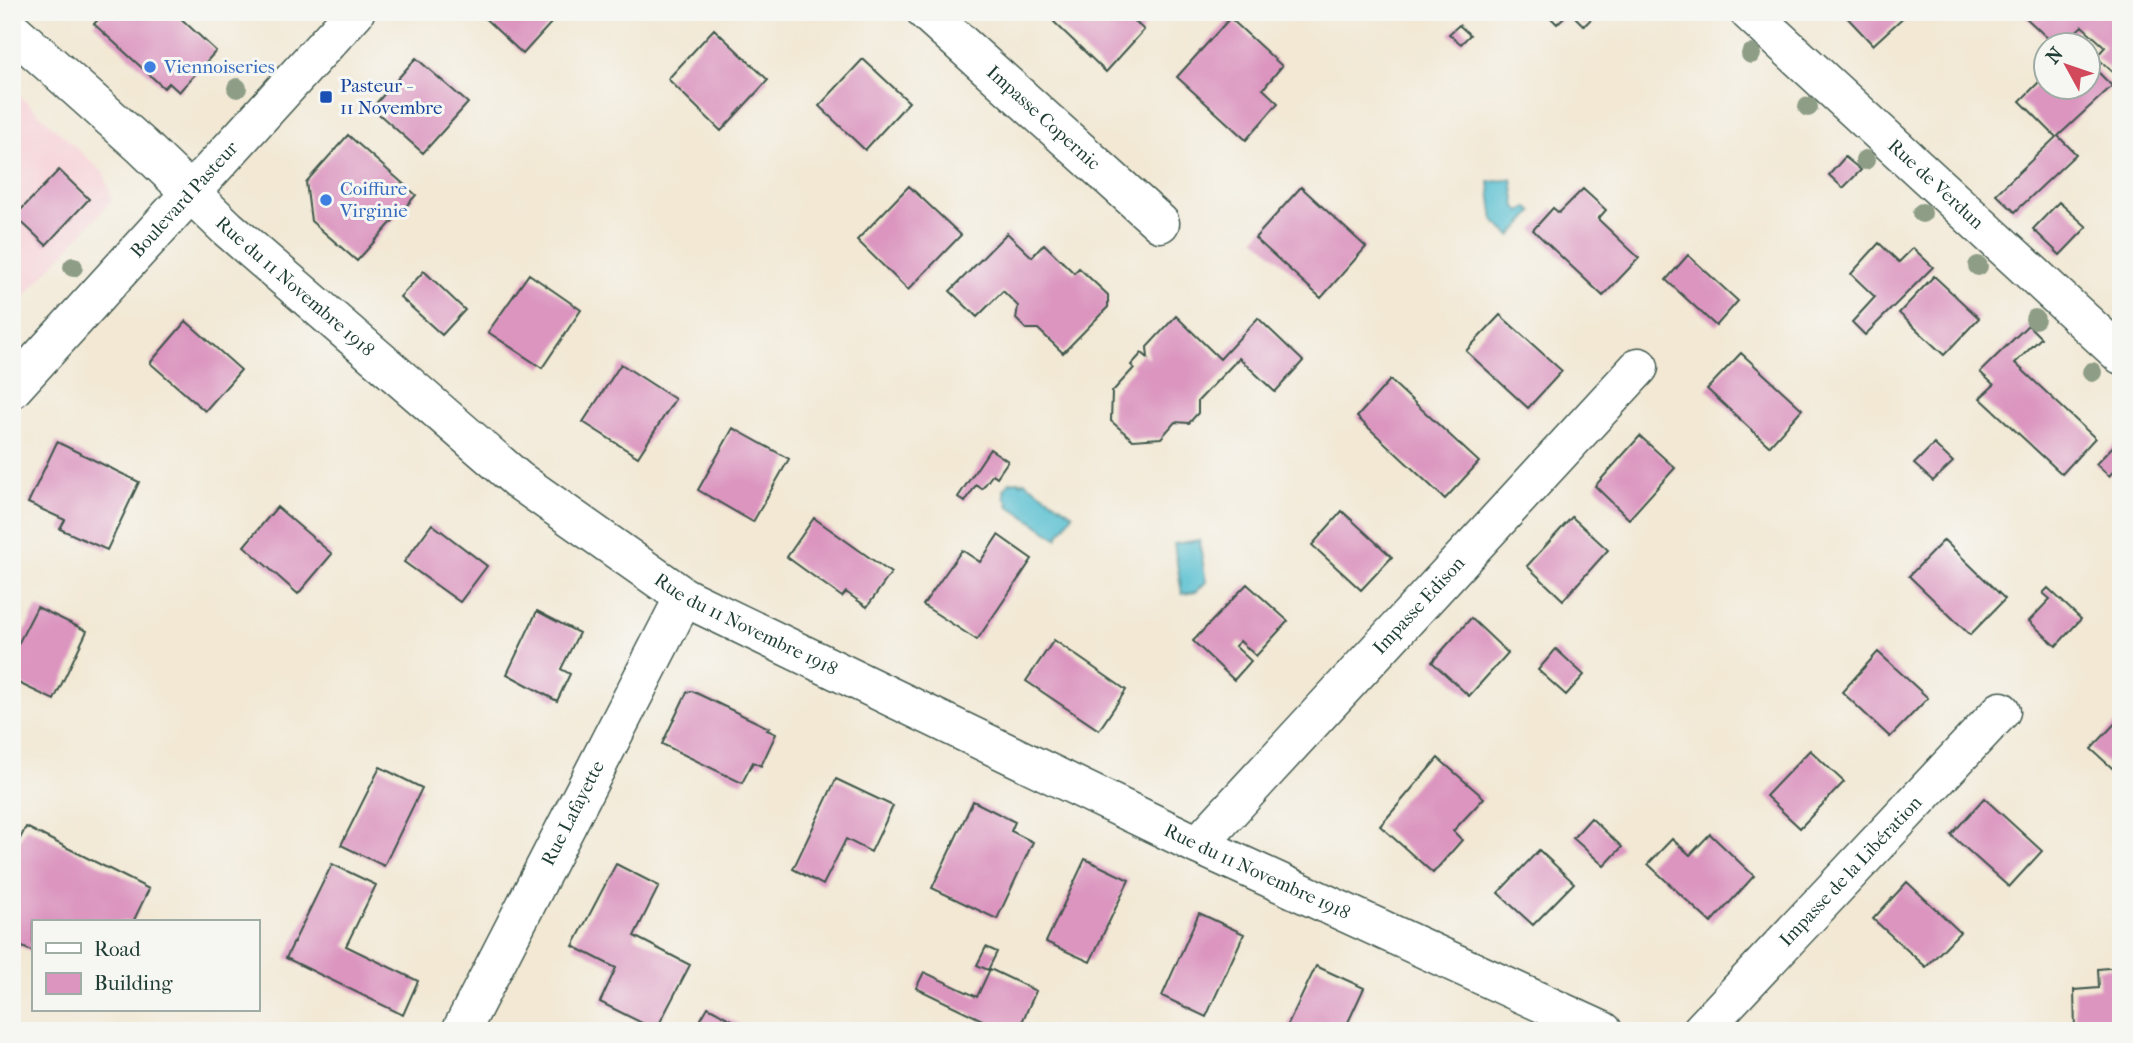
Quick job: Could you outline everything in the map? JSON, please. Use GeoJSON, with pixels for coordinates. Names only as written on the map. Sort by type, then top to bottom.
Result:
{"type":"FeatureCollection","features":[{"type":"Feature","properties":{"kind":"street","name":"Boulevard Pasteur"},"geometry":{"type":"LineString","coordinates":[[12,390],[355,12]]}},
{"type":"Feature","properties":{"kind":"street","name":"Impasse Copernic"},"geometry":{"type":"LineString","coordinates":[[926,12],[1160,223]]}},
{"type":"Feature","properties":{"kind":"street","name":"Rue de Verdun"},"geometry":{"type":"LineString","coordinates":[[1749,12],[2121,355]]}},
{"type":"Feature","properties":{"kind":"street","name":"Rue du 11 Novembre 1918"},"geometry":{"type":"LineString","coordinates":[[12,30],[237,237],[518,480],[684,597],[1198,845],[1603,1031]]}},
{"type":"Feature","properties":{"kind":"street","name":"Impasse Edison"},"geometry":{"type":"LineString","coordinates":[[1198,845],[1639,367]]}},
{"type":"Feature","properties":{"kind":"street","name":"Rue Lafayette"},"geometry":{"type":"LineString","coordinates":[[461,1031],[684,597]]}},
{"type":"Feature","properties":{"kind":"street","name":"Impasse de la Libération"},"geometry":{"type":"LineString","coordinates":[[1701,1031],[2001,711]]}},
{"type":"Feature","properties":{"kind":"shaded area"},"geometry":{"type":"Polygon","coordinates":[[[12,89],[104,173],[112,200],[12,310],[12,89]]]}},
{"type":"Feature","properties":{"kind":"water"},"geometry":{"type":"Polygon","coordinates":[[[1512,179],[1516,207],[1521,212],[1527,207],[1533,212],[1511,236],[1494,221],[1489,182],[1512,179]]]}},
{"type":"Feature","properties":{"kind":"water"},"geometry":{"type":"Polygon","coordinates":[[[1024,481],[1073,514],[1057,538],[1008,505],[1004,490],[1010,482],[1024,481]]]}},
{"type":"Feature","properties":{"kind":"water"},"geometry":{"type":"Polygon","coordinates":[[[1199,540],[1206,582],[1196,592],[1182,594],[1174,544],[1199,540]]]}},
{"type":"Feature","properties":{"kind":"building"},"geometry":{"type":"Polygon","coordinates":[[[105,12],[174,12],[216,51],[179,92],[169,83],[164,88],[94,24],[105,12]]]}},
{"type":"Feature","properties":{"kind":"building"},"geometry":{"type":"Polygon","coordinates":[[[478,12],[561,12],[523,54],[478,12]]]}},
{"type":"Feature","properties":{"kind":"building"},"geometry":{"type":"Polygon","coordinates":[[[1063,12],[1125,12],[1144,30],[1106,72],[1054,22],[1063,12]]]}},
{"type":"Feature","properties":{"kind":"building"},"geometry":{"type":"Polygon","coordinates":[[[1545,12],[1569,12],[1557,24],[1545,12]]]}},
{"type":"Feature","properties":{"kind":"building"},"geometry":{"type":"Polygon","coordinates":[[[1570,12],[1598,12],[1584,26],[1570,12]]]}},
{"type":"Feature","properties":{"kind":"building"},"geometry":{"type":"Polygon","coordinates":[[[1842,12],[1909,12],[1873,45],[1842,12]]]}},
{"type":"Feature","properties":{"kind":"building"},"geometry":{"type":"Polygon","coordinates":[[[2121,12],[2121,79],[2102,62],[2102,50],[2105,47],[2102,44],[2102,32],[2089,32],[2082,26],[2075,32],[2041,32],[2022,14],[2121,12]]]}},
{"type":"Feature","properties":{"kind":"building"},"geometry":{"type":"Polygon","coordinates":[[[1230,18],[1282,66],[1263,89],[1278,103],[1246,140],[1177,77],[1230,18]]]}},
{"type":"Feature","properties":{"kind":"building"},"geometry":{"type":"Polygon","coordinates":[[[1459,25],[1470,35],[1461,44],[1449,34],[1459,25]]]}},
{"type":"Feature","properties":{"kind":"building"},"geometry":{"type":"Polygon","coordinates":[[[714,29],[768,80],[721,131],[668,79],[714,29]]]}},
{"type":"Feature","properties":{"kind":"building"},"geometry":{"type":"Polygon","coordinates":[[[416,58],[468,103],[423,153],[372,108],[416,58]]]}},
{"type":"Feature","properties":{"kind":"building"},"geometry":{"type":"Polygon","coordinates":[[[863,59],[909,102],[865,150],[819,106],[863,59]]]}},
{"type":"Feature","properties":{"kind":"building"},"geometry":{"type":"Polygon","coordinates":[[[2102,76],[2112,86],[2102,95],[2102,76]]]}},
{"type":"Feature","properties":{"kind":"building"},"geometry":{"type":"Polygon","coordinates":[[[2032,89],[2032,102],[2095,102],[2058,136],[2076,154],[2015,212],[1996,194],[2056,137],[2020,101],[2032,89]]]}},
{"type":"Feature","properties":{"kind":"building"},"geometry":{"type":"Polygon","coordinates":[[[348,135],[416,195],[357,261],[311,221],[306,182],[348,135]]]}},
{"type":"Feature","properties":{"kind":"building"},"geometry":{"type":"Polygon","coordinates":[[[1845,157],[1861,170],[1843,188],[1829,175],[1845,157]]]}},
{"type":"Feature","properties":{"kind":"building"},"geometry":{"type":"Polygon","coordinates":[[[59,170],[89,199],[46,245],[15,216],[59,170]]]}},
{"type":"Feature","properties":{"kind":"building"},"geometry":{"type":"Polygon","coordinates":[[[909,186],[961,235],[908,290],[857,240],[909,186]]]}},
{"type":"Feature","properties":{"kind":"building"},"geometry":{"type":"Polygon","coordinates":[[[1301,187],[1366,247],[1321,298],[1255,238],[1301,187]]]}},
{"type":"Feature","properties":{"kind":"building"},"geometry":{"type":"Polygon","coordinates":[[[1583,189],[1606,210],[1598,219],[1639,258],[1603,296],[1533,230],[1553,208],[1559,213],[1583,189]]]}},
{"type":"Feature","properties":{"kind":"building"},"geometry":{"type":"Polygon","coordinates":[[[2059,202],[2087,227],[2060,255],[2033,229],[2059,202]]]}},
{"type":"Feature","properties":{"kind":"building"},"geometry":{"type":"Polygon","coordinates":[[[1007,233],[1032,257],[1044,244],[1074,273],[1079,268],[1108,295],[1108,307],[1063,353],[1038,329],[1026,329],[1016,319],[1018,306],[1003,291],[977,317],[950,291],[1007,233]]]}},
{"type":"Feature","properties":{"kind":"building"},"geometry":{"type":"Polygon","coordinates":[[[1879,243],[1899,262],[1913,248],[1933,267],[1865,335],[1852,322],[1875,297],[1851,274],[1879,243]]]}},
{"type":"Feature","properties":{"kind":"building"},"geometry":{"type":"Polygon","coordinates":[[[1688,255],[1738,301],[1716,326],[1666,280],[1688,255]]]}},
{"type":"Feature","properties":{"kind":"building"},"geometry":{"type":"Polygon","coordinates":[[[424,271],[465,310],[442,335],[400,297],[424,271]]]}},
{"type":"Feature","properties":{"kind":"building"},"geometry":{"type":"Polygon","coordinates":[[[529,274],[581,310],[542,368],[488,332],[529,274]]]}},
{"type":"Feature","properties":{"kind":"building"},"geometry":{"type":"Polygon","coordinates":[[[1934,276],[1979,318],[1944,355],[1899,313],[1934,276]]]}},
{"type":"Feature","properties":{"kind":"building"},"geometry":{"type":"Polygon","coordinates":[[[1500,315],[1562,371],[1528,408],[1466,351],[1500,315]]]}},
{"type":"Feature","properties":{"kind":"building"},"geometry":{"type":"Polygon","coordinates":[[[1176,316],[1220,359],[1258,318],[1303,361],[1275,392],[1239,358],[1198,401],[1198,413],[1189,423],[1175,422],[1161,438],[1133,440],[1111,421],[1112,392],[1134,368],[1131,365],[1142,353],[1148,358],[1147,347],[1176,316]]]}},
{"type":"Feature","properties":{"kind":"building"},"geometry":{"type":"Polygon","coordinates":[[[186,321],[241,370],[205,411],[150,363],[186,321]]]}},
{"type":"Feature","properties":{"kind":"building"},"geometry":{"type":"Polygon","coordinates":[[[2028,325],[2041,338],[2015,363],[2095,438],[2062,474],[1980,398],[1994,385],[1980,372],[2028,325]]]}},
{"type":"Feature","properties":{"kind":"building"},"geometry":{"type":"Polygon","coordinates":[[[1741,353],[1802,409],[1769,446],[1707,389],[1741,353]]]}},
{"type":"Feature","properties":{"kind":"building"},"geometry":{"type":"Polygon","coordinates":[[[621,364],[675,399],[638,457],[583,422],[621,364]]]}},
{"type":"Feature","properties":{"kind":"building"},"geometry":{"type":"Polygon","coordinates":[[[1390,380],[1479,462],[1445,499],[1357,417],[1390,380]]]}},
{"type":"Feature","properties":{"kind":"building"},"geometry":{"type":"Polygon","coordinates":[[[733,428],[789,459],[753,522],[698,490],[733,428]]]}},
{"type":"Feature","properties":{"kind":"building"},"geometry":{"type":"Polygon","coordinates":[[[1640,436],[1675,468],[1629,519],[1595,486],[1640,436]]]}},
{"type":"Feature","properties":{"kind":"building"},"geometry":{"type":"Polygon","coordinates":[[[2121,438],[2121,463],[2109,476],[2096,464],[2121,438]]]}},
{"type":"Feature","properties":{"kind":"building"},"geometry":{"type":"Polygon","coordinates":[[[57,442],[139,482],[107,550],[60,529],[65,520],[28,503],[57,442]]]}},
{"type":"Feature","properties":{"kind":"building"},"geometry":{"type":"Polygon","coordinates":[[[1934,444],[1953,462],[1933,481],[1914,464],[1934,444]]]}},
{"type":"Feature","properties":{"kind":"building"},"geometry":{"type":"Polygon","coordinates":[[[990,449],[1008,461],[997,477],[993,474],[982,489],[976,485],[965,502],[958,497],[990,449]]]}},
{"type":"Feature","properties":{"kind":"building"},"geometry":{"type":"Polygon","coordinates":[[[277,507],[332,554],[298,594],[244,546],[277,507]]]}},
{"type":"Feature","properties":{"kind":"building"},"geometry":{"type":"Polygon","coordinates":[[[1342,511],[1392,557],[1361,590],[1312,545],[1342,511]]]}},
{"type":"Feature","properties":{"kind":"building"},"geometry":{"type":"Polygon","coordinates":[[[1572,517],[1608,550],[1563,600],[1527,566],[1572,517]]]}},
{"type":"Feature","properties":{"kind":"building"},"geometry":{"type":"Polygon","coordinates":[[[814,518],[891,573],[867,607],[846,592],[842,597],[787,557],[814,518]]]}},
{"type":"Feature","properties":{"kind":"building"},"geometry":{"type":"Polygon","coordinates":[[[432,524],[487,566],[460,602],[404,562],[432,524]]]}},
{"type":"Feature","properties":{"kind":"building"},"geometry":{"type":"Polygon","coordinates":[[[998,535],[1032,559],[977,640],[923,605],[962,550],[980,562],[998,535]]]}},
{"type":"Feature","properties":{"kind":"building"},"geometry":{"type":"Polygon","coordinates":[[[1944,540],[2005,599],[1970,635],[1909,576],[1944,540]]]}},
{"type":"Feature","properties":{"kind":"building"},"geometry":{"type":"Polygon","coordinates":[[[1247,584],[1288,621],[1256,656],[1240,641],[1235,646],[1251,661],[1234,680],[1193,641],[1247,584]]]}},
{"type":"Feature","properties":{"kind":"building"},"geometry":{"type":"Polygon","coordinates":[[[2048,588],[2081,619],[2056,646],[2029,621],[2050,599],[2043,593],[2048,588]]]}},
{"type":"Feature","properties":{"kind":"building"},"geometry":{"type":"Polygon","coordinates":[[[37,607],[87,631],[54,700],[12,680],[12,656],[37,607]]]}},
{"type":"Feature","properties":{"kind":"building"},"geometry":{"type":"Polygon","coordinates":[[[537,611],[579,633],[561,669],[570,674],[557,701],[507,674],[537,611]]]}},
{"type":"Feature","properties":{"kind":"building"},"geometry":{"type":"Polygon","coordinates":[[[1471,618],[1508,653],[1469,696],[1432,662],[1471,618]]]}},
{"type":"Feature","properties":{"kind":"building"},"geometry":{"type":"Polygon","coordinates":[[[1054,640],[1126,690],[1099,730],[1026,681],[1054,640]]]}},
{"type":"Feature","properties":{"kind":"building"},"geometry":{"type":"Polygon","coordinates":[[[1556,649],[1584,675],[1566,695],[1538,670],[1556,649]]]}},
{"type":"Feature","properties":{"kind":"building"},"geometry":{"type":"Polygon","coordinates":[[[1878,652],[1928,698],[1890,737],[1842,692],[1878,652]]]}},
{"type":"Feature","properties":{"kind":"building"},"geometry":{"type":"Polygon","coordinates":[[[692,691],[769,728],[767,730],[776,734],[761,766],[753,762],[742,783],[662,744],[687,692],[692,691]]]}},
{"type":"Feature","properties":{"kind":"building"},"geometry":{"type":"Polygon","coordinates":[[[2121,717],[2121,776],[2091,749],[2121,717]]]}},
{"type":"Feature","properties":{"kind":"building"},"geometry":{"type":"Polygon","coordinates":[[[1810,750],[1844,782],[1800,828],[1766,796],[1810,750]]]}},
{"type":"Feature","properties":{"kind":"building"},"geometry":{"type":"Polygon","coordinates":[[[1438,758],[1484,798],[1453,831],[1462,840],[1433,873],[1380,826],[1438,758]]]}},
{"type":"Feature","properties":{"kind":"building"},"geometry":{"type":"Polygon","coordinates":[[[380,767],[422,788],[384,866],[341,845],[380,767]]]}},
{"type":"Feature","properties":{"kind":"building"},"geometry":{"type":"Polygon","coordinates":[[[836,779],[893,806],[871,852],[846,839],[823,885],[793,869],[836,779]]]}},
{"type":"Feature","properties":{"kind":"building"},"geometry":{"type":"Polygon","coordinates":[[[1984,798],[2042,851],[2009,887],[1951,835],[1984,798]]]}},
{"type":"Feature","properties":{"kind":"building"},"geometry":{"type":"Polygon","coordinates":[[[973,801],[1015,822],[1011,831],[1033,842],[997,919],[932,888],[973,801]]]}},
{"type":"Feature","properties":{"kind":"building"},"geometry":{"type":"Polygon","coordinates":[[[1591,818],[1622,847],[1604,866],[1573,838],[1591,818]]]}},
{"type":"Feature","properties":{"kind":"building"},"geometry":{"type":"Polygon","coordinates":[[[26,827],[149,889],[134,920],[32,920],[32,952],[12,942],[12,854],[26,827]]]}},
{"type":"Feature","properties":{"kind":"building"},"geometry":{"type":"Polygon","coordinates":[[[1710,834],[1754,876],[1711,923],[1648,864],[1672,839],[1690,855],[1710,834]]]}},
{"type":"Feature","properties":{"kind":"building"},"geometry":{"type":"Polygon","coordinates":[[[1539,850],[1574,883],[1533,925],[1498,893],[1539,850]]]}},
{"type":"Feature","properties":{"kind":"building"},"geometry":{"type":"Polygon","coordinates":[[[1085,859],[1129,880],[1090,962],[1046,942],[1085,859]]]}},
{"type":"Feature","properties":{"kind":"building"},"geometry":{"type":"Polygon","coordinates":[[[332,864],[376,885],[346,946],[418,981],[403,1015],[286,958],[332,864]]]}},
{"type":"Feature","properties":{"kind":"building"},"geometry":{"type":"Polygon","coordinates":[[[616,864],[659,886],[634,936],[690,965],[656,1030],[600,1002],[616,968],[573,946],[616,864]]]}},
{"type":"Feature","properties":{"kind":"building"},"geometry":{"type":"Polygon","coordinates":[[[1907,882],[1960,932],[1926,967],[1873,919],[1907,882]]]}},
{"type":"Feature","properties":{"kind":"building"},"geometry":{"type":"Polygon","coordinates":[[[1199,913],[1244,934],[1206,1017],[1162,996],[1199,913]]]}},
{"type":"Feature","properties":{"kind":"building"},"geometry":{"type":"Polygon","coordinates":[[[986,947],[997,952],[988,970],[977,965],[986,947]]]}},
{"type":"Feature","properties":{"kind":"building"},"geometry":{"type":"Polygon","coordinates":[[[1316,966],[1364,988],[1344,1031],[1285,1031],[1316,966]]]}},
{"type":"Feature","properties":{"kind":"building"},"geometry":{"type":"Polygon","coordinates":[[[2121,967],[2121,1031],[2075,1031],[2074,990],[2099,988],[2098,969],[2121,967]]]}},
{"type":"Feature","properties":{"kind":"building"},"geometry":{"type":"Polygon","coordinates":[[[990,969],[1036,991],[1018,1031],[1005,1031],[916,988],[924,972],[977,997],[990,969]]]}},
{"type":"Feature","properties":{"kind":"building"},"geometry":{"type":"Polygon","coordinates":[[[708,1007],[746,1028],[744,1031],[694,1031],[708,1007]]]}},
{"type":"Feature","properties":{"kind":"building"},"geometry":{"type":"Polygon","coordinates":[[[193,1023],[209,1031],[189,1031],[193,1023]]]}},
{"type":"Feature","properties":{"kind":"place","name":"Viennoiseries"},"geometry":{"type":"Point","coordinates":[150,67]}},
{"type":"Feature","properties":{"kind":"place","name":"Pasteur - 11 Novembre"},"geometry":{"type":"Point","coordinates":[326,97]}},
{"type":"Feature","properties":{"kind":"place","name":"Coiffure Virginie"},"geometry":{"type":"Point","coordinates":[326,200]}}]}
